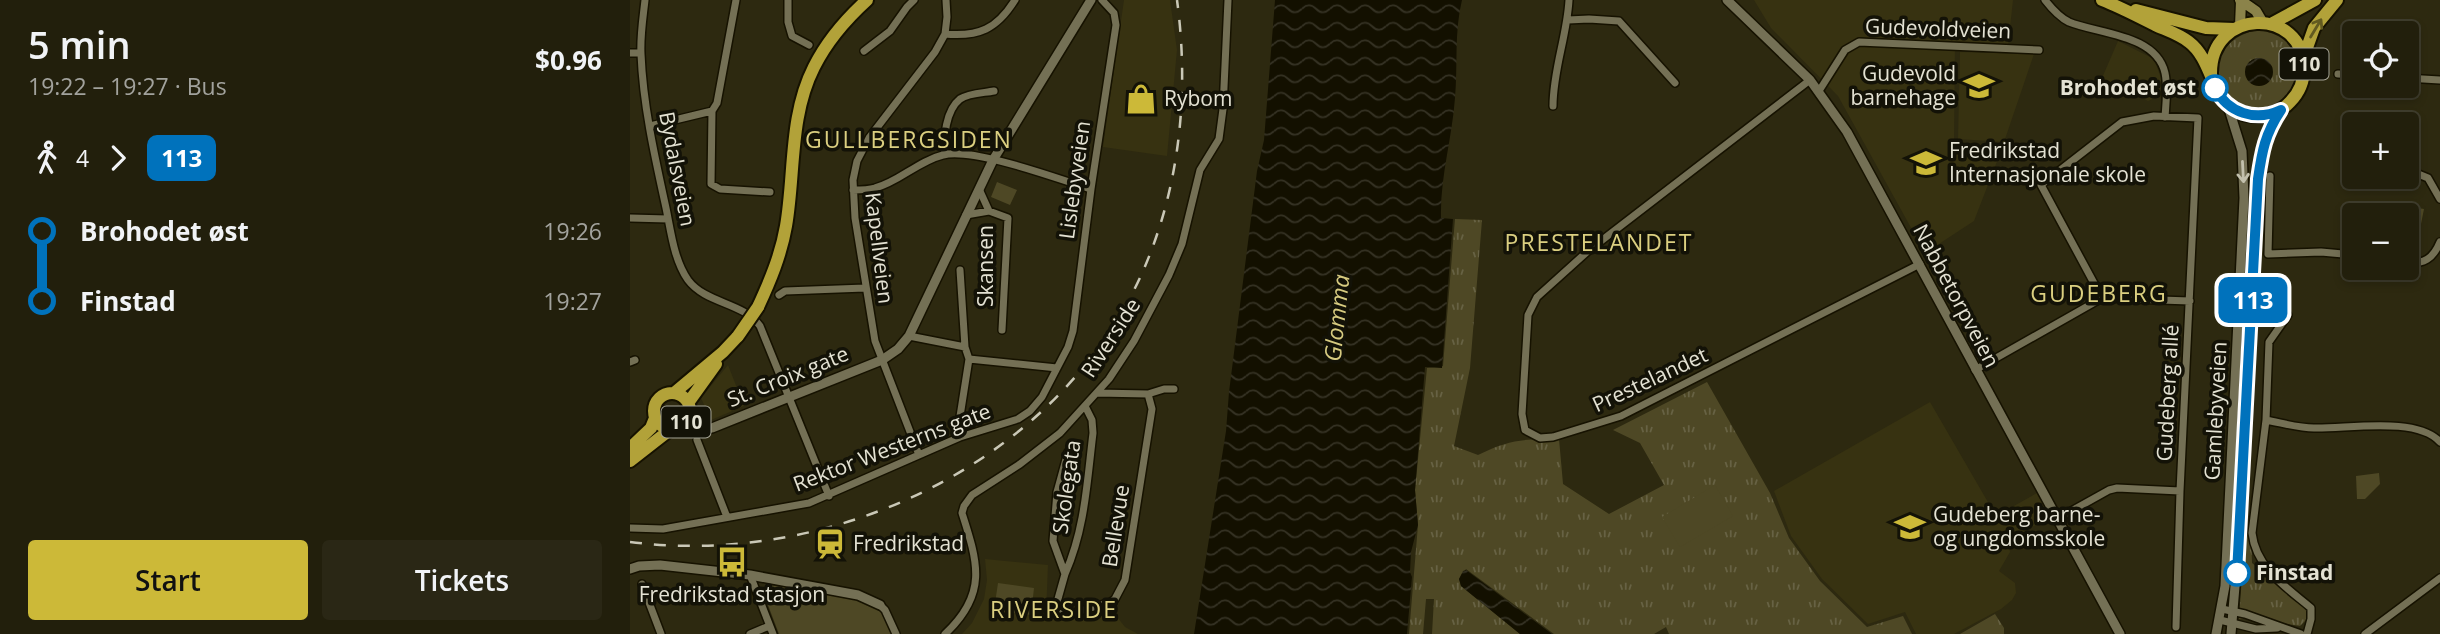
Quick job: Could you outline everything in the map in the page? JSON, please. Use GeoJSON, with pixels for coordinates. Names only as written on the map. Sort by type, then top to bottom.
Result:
{"type":"FeatureCollection","features":[{"type":"Feature","properties":{"kind":"highway","name":"110"},"geometry":{"type":"LineString","coordinates":[[675,428],[659,423],[654,412],[658,400],[674,393],[723,352],[749,321],[765,292],[781,252],[801,102],[812,69],[845,20],[867,0]]}},
{"type":"Feature","properties":{"kind":"highway","name":"110"},"geometry":{"type":"LineString","coordinates":[[2102,0],[2191,43],[2211,74],[2216,92],[2228,106],[2251,116],[2263,116],[2281,110],[2291,102],[2299,91],[2304,72],[2303,60],[2292,38],[2283,30],[2267,24]]}},
{"type":"Feature","properties":{"kind":"highway","name":"110"},"geometry":{"type":"LineString","coordinates":[[2120,7],[2206,28],[2237,27],[2267,24],[2315,0]]}},
{"type":"Feature","properties":{"kind":"highway","name":"110"},"geometry":{"type":"LineString","coordinates":[[2303,60],[2314,28],[2337,0]]}},
{"type":"Feature","properties":{"kind":"highway"},"geometry":{"type":"LineString","coordinates":[[2211,74],[2216,48],[2227,34],[2237,27]]}},
{"type":"Feature","properties":{"kind":"highway","name":"110"},"geometry":{"type":"LineString","coordinates":[[630,461],[688,418],[689,408],[723,352]]}},
{"type":"Feature","properties":{"kind":"highway","name":"110"},"geometry":{"type":"LineString","coordinates":[[674,393],[684,398],[689,408]]}},
{"type":"Feature","properties":{"kind":"highway","name":"110"},"geometry":{"type":"LineString","coordinates":[[630,448],[651,428],[656,418]]}},
{"type":"Feature","properties":{"kind":"main road"},"geometry":{"type":"LineString","coordinates":[[2237,27],[2241,0],[2256,10],[2267,24]]}},
{"type":"Feature","properties":{"kind":"street","name":"Bydalsveien"},"geometry":{"type":"LineString","coordinates":[[645,0],[641,53],[650,126],[671,234],[686,277],[708,295],[754,317],[763,330],[790,398]]}},
{"type":"Feature","properties":{"kind":"street"},"geometry":{"type":"LineString","coordinates":[[736,0],[717,103],[712,111],[710,184],[720,190],[770,192]]}},
{"type":"Feature","properties":{"kind":"street"},"geometry":{"type":"LineString","coordinates":[[788,0],[788,22],[792,36],[809,45]]}},
{"type":"Feature","properties":{"kind":"street"},"geometry":{"type":"LineString","coordinates":[[864,51],[890,31],[914,0]]}},
{"type":"Feature","properties":{"kind":"street"},"geometry":{"type":"LineString","coordinates":[[946,0],[945,34],[967,34],[987,29],[998,23],[1015,0]]}},
{"type":"Feature","properties":{"kind":"street"},"geometry":{"type":"LineString","coordinates":[[965,347],[909,336],[993,160],[1091,0]]}},
{"type":"Feature","properties":{"kind":"street","name":"Lislebyveien"},"geometry":{"type":"LineString","coordinates":[[1057,368],[1073,331],[1116,25],[1114,13],[1102,0]]}},
{"type":"Feature","properties":{"kind":"street","name":"Riverside"},"geometry":{"type":"LineString","coordinates":[[945,634],[962,618],[974,594],[975,562],[962,513],[964,506],[972,495],[1020,464],[1060,433],[1097,393],[1134,341],[1169,275],[1181,244],[1200,170],[1219,139],[1228,0]]}},
{"type":"Feature","properties":{"kind":"street"},"geometry":{"type":"LineString","coordinates":[[1553,106],[1553,91],[1568,20],[1569,0]]}},
{"type":"Feature","properties":{"kind":"street","name":"Nabbetorpveien"},"geometry":{"type":"LineString","coordinates":[[1727,0],[1810,80],[1847,132],[2120,634]]}},
{"type":"Feature","properties":{"kind":"street"},"geometry":{"type":"LineString","coordinates":[[2045,0],[2054,12],[2069,22],[2116,33],[2154,54],[2165,71],[2165,117],[2122,122],[2041,185],[2102,298]]}},
{"type":"Feature","properties":{"kind":"street"},"geometry":{"type":"LineString","coordinates":[[1568,20],[1619,21],[1675,83]]}},
{"type":"Feature","properties":{"kind":"street","name":"Kapellveien"},"geometry":{"type":"LineString","coordinates":[[919,455],[875,341],[865,288],[853,190],[854,171],[862,149],[935,52],[945,34]]}},
{"type":"Feature","properties":{"kind":"street","name":"Gudevoldveien"},"geometry":{"type":"LineString","coordinates":[[1819,91],[1845,50],[1858,42],[2039,50]]}},
{"type":"Feature","properties":{"kind":"street"},"geometry":{"type":"LineString","coordinates":[[630,52],[641,53]]}},
{"type":"Feature","properties":{"kind":"street"},"geometry":{"type":"LineString","coordinates":[[2338,74],[2342,74]]}},
{"type":"Feature","properties":{"kind":"street"},"geometry":{"type":"LineString","coordinates":[[2419,79],[2440,80]]}},
{"type":"Feature","properties":{"kind":"street","name":"Prestelandet"},"geometry":{"type":"LineString","coordinates":[[1810,80],[1588,251],[1536,297],[1528,315],[1522,414],[1525,430],[1540,438],[1552,437],[1621,416],[1920,264]]}},
{"type":"Feature","properties":{"kind":"street"},"geometry":{"type":"LineString","coordinates":[[945,154],[946,129],[957,103],[968,96],[994,90]]}},
{"type":"Feature","properties":{"kind":"street","name":"Gamlebyveien"},"geometry":{"type":"LineString","coordinates":[[2216,634],[2225,586],[2244,198],[2242,151],[2228,106]]}},
{"type":"Feature","properties":{"kind":"street","name":"Gamlebyveien"},"geometry":{"type":"LineString","coordinates":[[2232,629],[2243,491],[2258,179],[2263,145],[2270,126],[2281,110]]}},
{"type":"Feature","properties":{"kind":"street"},"geometry":{"type":"LineString","coordinates":[[650,126],[712,111]]}},
{"type":"Feature","properties":{"kind":"street","name":"Gudeberg allé"},"geometry":{"type":"LineString","coordinates":[[2165,117],[2198,118],[2176,627]]}},
{"type":"Feature","properties":{"kind":"street"},"geometry":{"type":"LineString","coordinates":[[853,190],[873,189],[884,185],[926,160],[945,154],[966,153],[1091,189]]}},
{"type":"Feature","properties":{"kind":"street"},"geometry":{"type":"LineString","coordinates":[[2419,173],[2428,178],[2440,199]]}},
{"type":"Feature","properties":{"kind":"street"},"geometry":{"type":"LineString","coordinates":[[2270,176],[2268,254],[2342,254]]}},
{"type":"Feature","properties":{"kind":"street","name":"Skansen"},"geometry":{"type":"LineString","coordinates":[[979,189],[989,211]]}},
{"type":"Feature","properties":{"kind":"street","name":"Skansen"},"geometry":{"type":"LineString","coordinates":[[966,215],[989,211],[1008,218],[1002,330]]}},
{"type":"Feature","properties":{"kind":"street"},"geometry":{"type":"LineString","coordinates":[[630,218],[668,219]]}},
{"type":"Feature","properties":{"kind":"street"},"geometry":{"type":"LineString","coordinates":[[2419,264],[2429,259],[2440,242]]}},
{"type":"Feature","properties":{"kind":"street"},"geometry":{"type":"LineString","coordinates":[[960,270],[965,347],[969,359],[958,429],[960,438]]}},
{"type":"Feature","properties":{"kind":"street"},"geometry":{"type":"LineString","coordinates":[[779,295],[785,291],[865,288]]}},
{"type":"Feature","properties":{"kind":"street"},"geometry":{"type":"LineString","coordinates":[[1975,370],[2102,298],[2190,302]]}},
{"type":"Feature","properties":{"kind":"street"},"geometry":{"type":"LineString","coordinates":[[2288,315],[2269,342],[2266,420],[2252,533],[2260,560],[2275,578],[2311,608],[2307,634]]}},
{"type":"Feature","properties":{"kind":"street","name":"St. Croix gate"},"geometry":{"type":"LineString","coordinates":[[675,428],[699,432],[790,398],[882,360],[898,349],[909,336]]}},
{"type":"Feature","properties":{"kind":"street"},"geometry":{"type":"LineString","coordinates":[[969,359],[1057,368]]}},
{"type":"Feature","properties":{"kind":"street","name":"Rektor Westerns gate"},"geometry":{"type":"LineString","coordinates":[[630,528],[663,529],[809,503],[829,496],[960,438],[1018,419],[1030,411],[1042,397],[1057,368]]}},
{"type":"Feature","properties":{"kind":"street"},"geometry":{"type":"LineString","coordinates":[[1097,393],[1148,394],[1164,388],[1174,389]]}},
{"type":"Feature","properties":{"kind":"street","name":"Bellevue"},"geometry":{"type":"LineString","coordinates":[[1054,613],[1070,614],[1111,602],[1125,580],[1152,409],[1148,394]]}},
{"type":"Feature","properties":{"kind":"street"},"geometry":{"type":"LineString","coordinates":[[790,398],[829,496]]}},
{"type":"Feature","properties":{"kind":"street","name":"Skolegata"},"geometry":{"type":"LineString","coordinates":[[1054,613],[1082,527],[1093,433],[1092,420],[1084,406]]}},
{"type":"Feature","properties":{"kind":"street","name":"St. Croix gate"},"geometry":{"type":"LineString","coordinates":[[689,408],[701,425],[709,429]]}},
{"type":"Feature","properties":{"kind":"street"},"geometry":{"type":"LineString","coordinates":[[2266,420],[2312,429],[2389,426],[2422,430],[2429,432],[2440,442]]}},
{"type":"Feature","properties":{"kind":"street"},"geometry":{"type":"LineString","coordinates":[[697,440],[727,517]]}},
{"type":"Feature","properties":{"kind":"street","name":"Skolegata"},"geometry":{"type":"LineString","coordinates":[[1065,574],[1053,541],[1058,492],[1068,452]]}},
{"type":"Feature","properties":{"kind":"street"},"geometry":{"type":"LineString","coordinates":[[2057,519],[2117,488],[2180,491]]}},
{"type":"Feature","properties":{"kind":"street"},"geometry":{"type":"LineString","coordinates":[[630,569],[660,565],[750,575],[858,594],[885,610],[896,634]]}},
{"type":"Feature","properties":{"kind":"street"},"geometry":{"type":"LineString","coordinates":[[750,575],[771,630],[750,634]]}},
{"type":"Feature","properties":{"kind":"street"},"geometry":{"type":"LineString","coordinates":[[2365,634],[2440,578]]}},
{"type":"Feature","properties":{"kind":"street"},"geometry":{"type":"LineString","coordinates":[[642,584],[661,634]]}},
{"type":"Feature","properties":{"kind":"street"},"geometry":{"type":"LineString","coordinates":[[2222,609],[2301,634]]}},
{"type":"Feature","properties":{"kind":"street"},"geometry":{"type":"LineString","coordinates":[[2220,620],[2232,629],[2282,628]]}},
{"type":"Feature","properties":{"kind":"shaded area","name":"Rybom"},"geometry":{"type":"Polygon","coordinates":[[[1124,0],[1170,0],[1177,50],[1167,156],[1103,147],[1124,0]]]}},
{"type":"Feature","properties":{"kind":"shaded area"},"geometry":{"type":"Polygon","coordinates":[[[1754,0],[2013,0],[2008,46],[1955,42],[1954,142],[2003,146],[1974,221],[1925,253],[1838,96],[1771,28],[1754,0]]]}},
{"type":"Feature","properties":{"kind":"shaded area"},"geometry":{"type":"Polygon","coordinates":[[[2118,41],[2154,59],[2162,81],[2159,96],[2148,101],[2102,78],[2118,41]]]}},
{"type":"Feature","properties":{"kind":"shaded area"},"geometry":{"type":"Polygon","coordinates":[[[1960,52],[2034,54],[2004,142],[1958,139],[1960,52]]]}},
{"type":"Feature","properties":{"kind":"shaded area"},"geometry":{"type":"Polygon","coordinates":[[[728,365],[744,406],[711,420],[701,398],[728,365]]]}},
{"type":"Feature","properties":{"kind":"shaded area","name":"Gudeberg barne- og ungdomsskole"},"geometry":{"type":"Polygon","coordinates":[[[1930,402],[1996,516],[2037,493],[2049,517],[2008,542],[2010,552],[1999,571],[2015,583],[2016,593],[2012,600],[2001,609],[1954,634],[1916,634],[1905,612],[1868,624],[1822,579],[1791,536],[1774,491],[1930,402]]]}},
{"type":"Feature","properties":{"kind":"shaded area"},"geometry":{"type":"Polygon","coordinates":[[[985,559],[1048,565],[1046,614],[1072,617],[1110,608],[1125,627],[1138,634],[962,634],[972,623],[984,599],[987,580],[985,559]]]}},
{"type":"Feature","properties":{"kind":"green space"},"geometry":{"type":"Polygon","coordinates":[[[2259,30],[2284,40],[2297,58],[2298,65],[2296,87],[2280,105],[2270,110],[2243,108],[2229,101],[2221,89],[2218,75],[2219,61],[2227,47],[2240,36],[2259,30]]]}},
{"type":"Feature","properties":{"kind":"green space"},"geometry":{"type":"Polygon","coordinates":[[[997,182],[1017,190],[1010,205],[991,197],[997,182]]]}},
{"type":"Feature","properties":{"kind":"green space"},"geometry":{"type":"Polygon","coordinates":[[[2419,208],[2424,209],[2419,224],[2419,208]]]}},
{"type":"Feature","properties":{"kind":"green space"},"geometry":{"type":"Polygon","coordinates":[[[1455,219],[1482,220],[1470,368],[1454,446],[1478,455],[1517,441],[1559,439],[1563,484],[1609,514],[1664,485],[1640,443],[1613,430],[1707,382],[1770,493],[1789,538],[1820,581],[1867,627],[1903,616],[1912,634],[1669,634],[1666,627],[1654,634],[1554,634],[1466,569],[1459,579],[1461,586],[1520,634],[1432,634],[1434,599],[1426,599],[1423,634],[1409,634],[1418,525],[1415,490],[1427,368],[1443,366],[1455,219]]]}},
{"type":"Feature","properties":{"kind":"green space"},"geometry":{"type":"Polygon","coordinates":[[[2379,473],[2380,484],[2365,499],[2357,499],[2356,476],[2379,473]]]}},
{"type":"Feature","properties":{"kind":"green space"},"geometry":{"type":"Polygon","coordinates":[[[1715,485],[1733,516],[1680,547],[1662,517],[1715,485]]]}},
{"type":"Feature","properties":{"kind":"green space"},"geometry":{"type":"Polygon","coordinates":[[[2245,534],[2251,534],[2252,563],[2307,612],[2306,620],[2300,626],[2249,618],[2239,619],[2245,534]]]}},
{"type":"Feature","properties":{"kind":"green space"},"geometry":{"type":"Polygon","coordinates":[[[998,583],[1034,588],[1031,615],[994,610],[998,583]]]}},
{"type":"Feature","properties":{"kind":"green space"},"geometry":{"type":"Polygon","coordinates":[[[768,585],[854,597],[885,613],[894,634],[779,634],[763,592],[768,585]]]}},
{"type":"Feature","properties":{"kind":"green space"},"geometry":{"type":"Polygon","coordinates":[[[1995,614],[2004,628],[2004,634],[1960,634],[1995,614]]]}},
{"type":"Feature","properties":{"kind":"water","name":"Glomma"},"geometry":{"type":"Polygon","coordinates":[[[1275,0],[1462,0],[1458,25],[1456,86],[1441,203],[1441,218],[1453,219],[1442,368],[1425,367],[1415,490],[1418,525],[1411,552],[1412,577],[1407,634],[1194,634],[1226,431],[1257,171],[1264,140],[1275,0]]]}},
{"type":"Feature","properties":{"kind":"water"},"geometry":{"type":"Polygon","coordinates":[[[2259,58],[2269,62],[2273,72],[2269,82],[2259,86],[2249,82],[2245,72],[2249,62],[2259,58]]]}},
{"type":"Feature","properties":{"kind":"water"},"geometry":{"type":"Polygon","coordinates":[[[1466,570],[1552,634],[1520,634],[1461,586],[1459,579],[1466,570]]]}},
{"type":"Feature","properties":{"kind":"railway"},"geometry":{"type":"LineString","coordinates":[[630,542],[710,546],[791,536],[869,515],[943,482],[1010,438],[1069,383],[1118,319],[1153,246],[1163,216],[1171,186],[1180,124],[1182,62],[1177,0]]}},
{"type":"Feature","properties":{"kind":"bus line","name":"113"},"geometry":{"type":"LineString","coordinates":[[2215,88],[2228,106],[2245,114],[2263,116],[2281,110],[2270,126],[2263,145],[2258,179],[2237,573]]}},
{"type":"Feature","properties":{"kind":"place","name":"Gudevold barnehage"},"geometry":{"type":"Point","coordinates":[1979,86]}},
{"type":"Feature","properties":{"kind":"place","name":"Brohodet øst"},"geometry":{"type":"Point","coordinates":[2215,88]}},
{"type":"Feature","properties":{"kind":"place","name":"Rybom"},"geometry":{"type":"Point","coordinates":[1141,99]}},
{"type":"Feature","properties":{"kind":"place","name":"Fredrikstad Internasjonale skole"},"geometry":{"type":"Point","coordinates":[1926,163]}},
{"type":"Feature","properties":{"kind":"place","name":"Gudeberg barne- og ungdomsskole"},"geometry":{"type":"Point","coordinates":[1910,527]}},
{"type":"Feature","properties":{"kind":"place","name":"Fredrikstad"},"geometry":{"type":"Point","coordinates":[830,544]}},
{"type":"Feature","properties":{"kind":"place","name":"Fredrikstad stasjon"},"geometry":{"type":"Point","coordinates":[732,562]}},
{"type":"Feature","properties":{"kind":"place","name":"Finstad"},"geometry":{"type":"Point","coordinates":[2237,573]}},
{"type":"Feature","properties":{"kind":"district","name":"GULLBERGSIDEN"},"geometry":{"type":"Point","coordinates":[909,140]}},
{"type":"Feature","properties":{"kind":"district","name":"PRESTELANDET"},"geometry":{"type":"Point","coordinates":[1599,243]}},
{"type":"Feature","properties":{"kind":"district","name":"GUDEBERG"},"geometry":{"type":"Point","coordinates":[2099,294]}},
{"type":"Feature","properties":{"kind":"district","name":"RIVERSIDE"},"geometry":{"type":"Point","coordinates":[1054,610]}}]}
